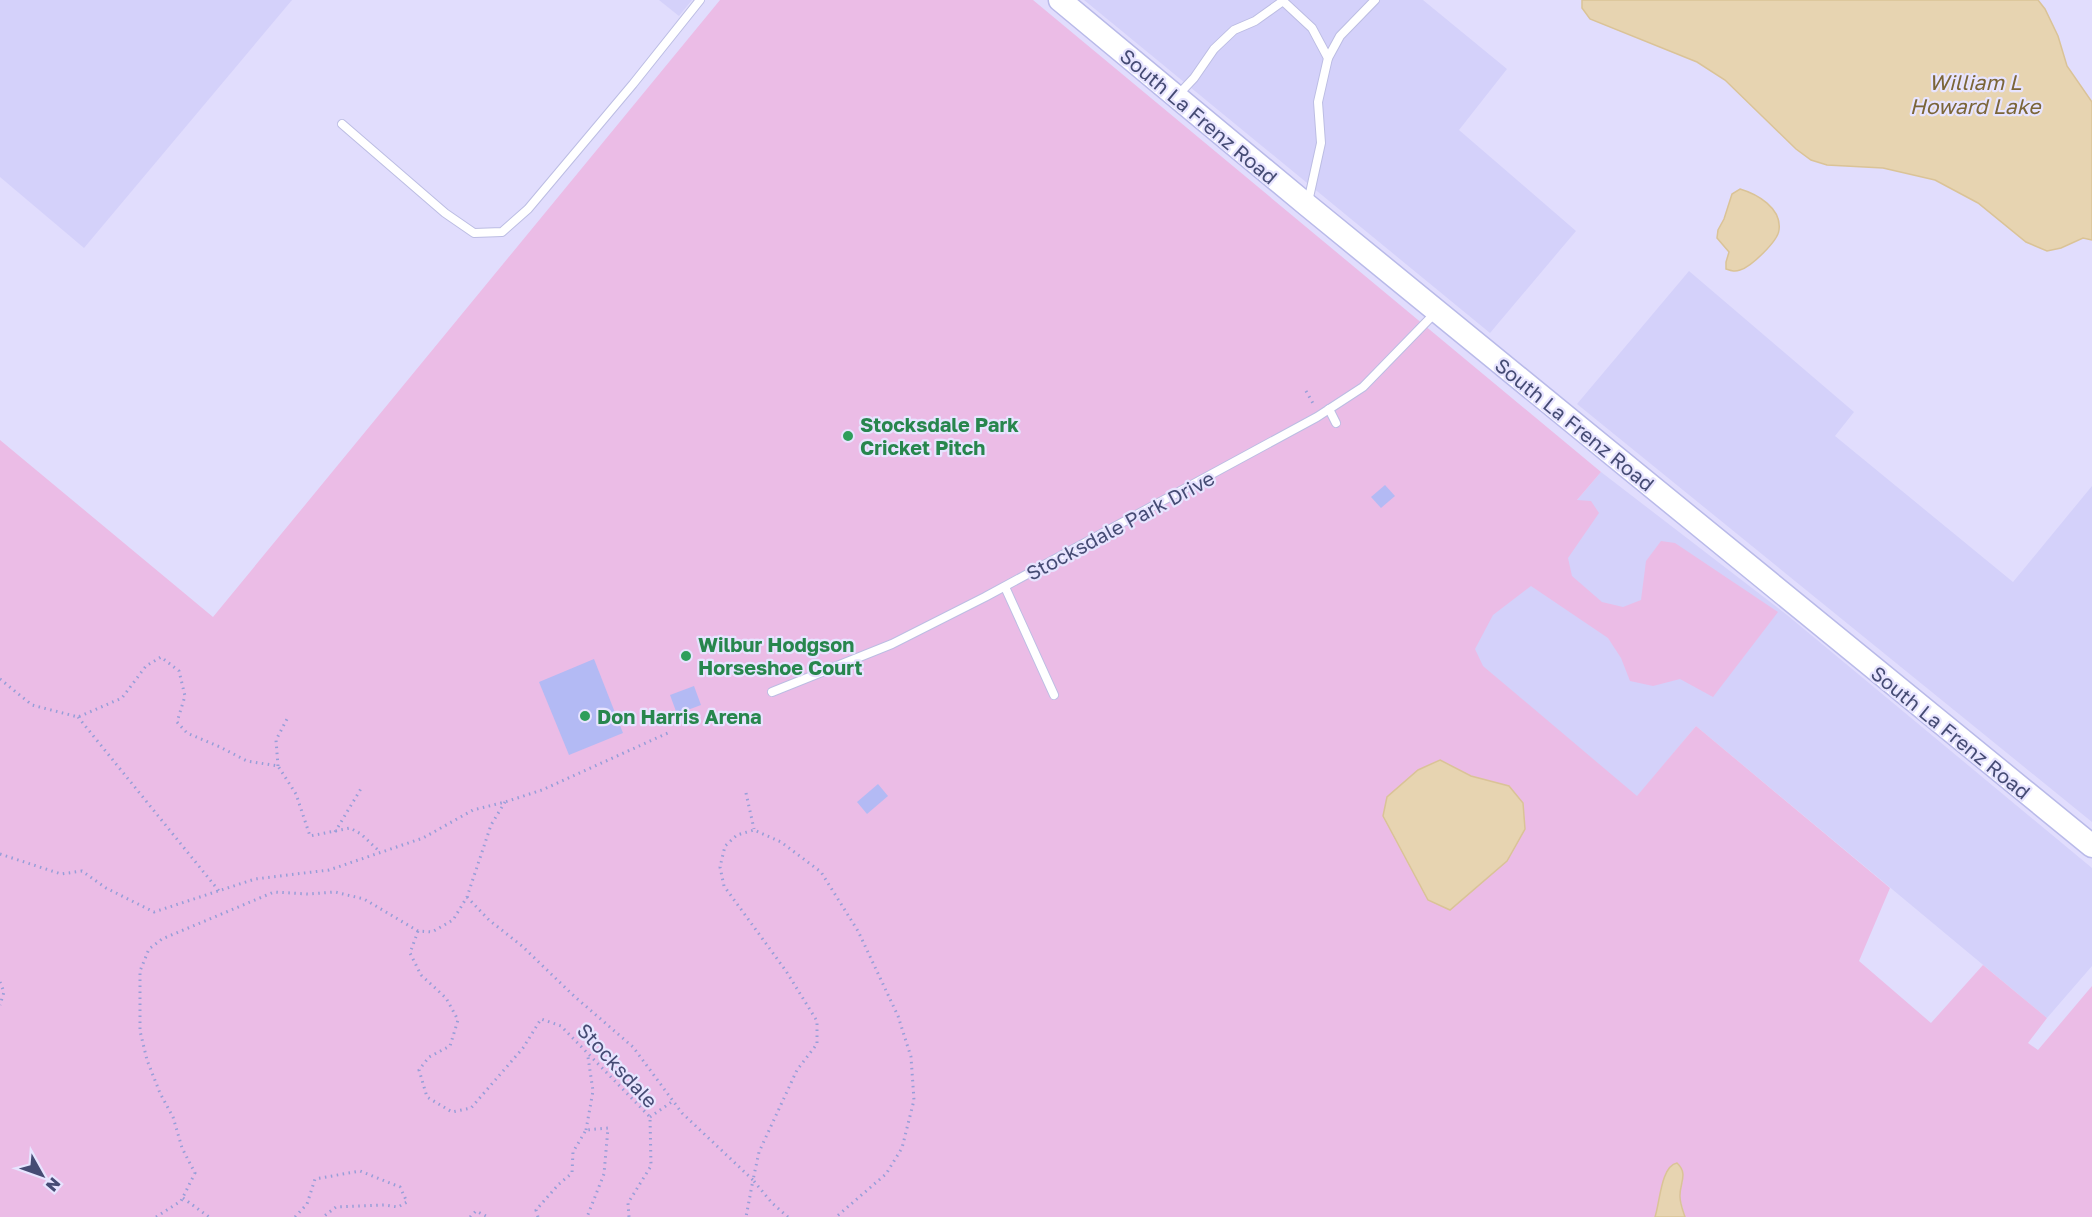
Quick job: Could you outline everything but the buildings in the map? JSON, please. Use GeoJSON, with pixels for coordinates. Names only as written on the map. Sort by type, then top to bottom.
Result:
{"type":"FeatureCollection","features":[{"type":"Feature","properties":{"kind":"street","name":"South La Frenz Road"},"geometry":{"type":"LineString","coordinates":[[1060,0],[1307,205],[2092,846]]}},
{"type":"Feature","properties":{"kind":"lane"},"geometry":{"type":"LineString","coordinates":[[342,124],[445,213],[474,233],[502,232],[536,200],[700,0]]}},
{"type":"Feature","properties":{"kind":"lane"},"geometry":{"type":"LineString","coordinates":[[1307,205],[1321,143],[1318,102],[1328,58],[1340,36],[1375,0]]}},
{"type":"Feature","properties":{"kind":"lane"},"geometry":{"type":"LineString","coordinates":[[1176,97],[1194,78],[1214,49],[1234,30],[1256,21],[1283,1],[1312,28],[1328,58]]}},
{"type":"Feature","properties":{"kind":"lane","name":"Stocksdale Park Drive"},"geometry":{"type":"LineString","coordinates":[[772,692],[892,644],[1005,587],[1268,445],[1362,387],[1437,311]]}},
{"type":"Feature","properties":{"kind":"lane"},"geometry":{"type":"LineString","coordinates":[[1329,409],[1336,423]]}},
{"type":"Feature","properties":{"kind":"lane"},"geometry":{"type":"LineString","coordinates":[[1005,587],[1054,695]]}},
{"type":"Feature","properties":{"kind":"path"},"geometry":{"type":"LineString","coordinates":[[78,717],[122,698],[146,666],[161,657],[179,671],[185,696],[177,722],[187,733],[247,761],[278,766]]}},
{"type":"Feature","properties":{"kind":"path"},"geometry":{"type":"LineString","coordinates":[[0,679],[32,705],[78,717],[219,891]]}},
{"type":"Feature","properties":{"kind":"path"},"geometry":{"type":"LineString","coordinates":[[287,719],[276,740],[278,766],[296,794],[310,836],[350,828],[361,834],[379,851]]}},
{"type":"Feature","properties":{"kind":"path"},"geometry":{"type":"LineString","coordinates":[[0,854],[61,874],[82,871],[106,888],[154,912],[255,879],[329,870],[379,851],[423,838],[473,810],[505,802],[573,777],[670,732]]}},
{"type":"Feature","properties":{"kind":"path"},"geometry":{"type":"LineString","coordinates":[[335,832],[362,786]]}},
{"type":"Feature","properties":{"kind":"path"},"geometry":{"type":"LineString","coordinates":[[746,793],[754,830]]}},
{"type":"Feature","properties":{"kind":"path"},"geometry":{"type":"LineString","coordinates":[[156,1217],[183,1198],[195,1173],[182,1148],[173,1117],[147,1060],[140,1031],[140,971],[149,949],[162,939],[274,892],[308,894],[335,892],[364,898],[418,931],[432,932],[453,920],[467,897],[491,825],[505,802]]}},
{"type":"Feature","properties":{"kind":"path"},"geometry":{"type":"LineString","coordinates":[[746,1217],[759,1152],[797,1070],[817,1044],[817,1021],[786,970],[724,886],[720,867],[725,846],[737,835],[754,830],[781,842],[821,872],[858,931],[898,1016],[910,1057],[914,1100],[902,1148],[886,1174],[836,1217]]}},
{"type":"Feature","properties":{"kind":"path"},"geometry":{"type":"LineString","coordinates":[[467,897],[489,920],[522,946],[574,996],[633,1047],[682,1113],[753,1180],[772,1203],[788,1217]]}},
{"type":"Feature","properties":{"kind":"path","name":"Stocksdale"},"geometry":{"type":"LineString","coordinates":[[418,931],[410,953],[421,975],[446,998],[458,1020],[450,1046],[429,1057],[419,1070],[427,1097],[452,1112],[471,1108],[523,1048],[541,1019],[561,1026],[650,1117],[651,1166],[628,1203],[629,1217]]}},
{"type":"Feature","properties":{"kind":"path"},"geometry":{"type":"LineString","coordinates":[[0,982],[4,992],[0,1005]]}},
{"type":"Feature","properties":{"kind":"path"},"geometry":{"type":"LineString","coordinates":[[538,1217],[536,1210],[572,1173],[573,1152],[586,1130],[593,1091],[588,1055]]}},
{"type":"Feature","properties":{"kind":"path"},"geometry":{"type":"LineString","coordinates":[[650,1117],[673,1101]]}},
{"type":"Feature","properties":{"kind":"path"},"geometry":{"type":"LineString","coordinates":[[586,1130],[608,1128],[604,1174],[587,1217]]}},
{"type":"Feature","properties":{"kind":"path"},"geometry":{"type":"LineString","coordinates":[[295,1217],[307,1204],[315,1179],[360,1171],[400,1187],[407,1202],[398,1207],[385,1204],[336,1207],[323,1217]]}},
{"type":"Feature","properties":{"kind":"path"},"geometry":{"type":"LineString","coordinates":[[183,1198],[209,1217]]}},
{"type":"Feature","properties":{"kind":"path"},"geometry":{"type":"LineString","coordinates":[[470,1217],[476,1211],[488,1217]]}},
{"type":"Feature","properties":{"kind":"shaded area"},"geometry":{"type":"Polygon","coordinates":[[[0,0],[292,0],[84,248],[0,177],[0,0]]]}},
{"type":"Feature","properties":{"kind":"shaded area"},"geometry":{"type":"Polygon","coordinates":[[[659,0],[692,0],[679,16],[659,0]]]}},
{"type":"Feature","properties":{"kind":"shaded area"},"geometry":{"type":"Polygon","coordinates":[[[720,0],[1033,0],[1601,472],[1577,500],[1591,501],[1599,513],[1568,558],[1572,576],[1602,602],[1623,607],[1641,600],[1646,561],[1661,541],[1675,543],[1778,612],[1713,697],[1680,679],[1653,686],[1630,681],[1621,658],[1608,638],[1531,586],[1493,615],[1475,649],[1483,666],[1637,796],[1696,726],[1890,888],[1859,961],[1931,1023],[1983,965],[2047,1018],[2028,1043],[2038,1050],[2092,986],[2092,1217],[1685,1217],[1679,1194],[1683,1180],[1659,1205],[1655,1217],[0,1217],[0,440],[213,617],[720,0]]]}},
{"type":"Feature","properties":{"kind":"shaded area"},"geometry":{"type":"Polygon","coordinates":[[[1084,0],[1423,0],[1507,69],[1459,130],[1576,231],[1490,333],[1084,0]]]}},
{"type":"Feature","properties":{"kind":"shaded area"},"geometry":{"type":"Polygon","coordinates":[[[1689,271],[1854,412],[1835,436],[2013,582],[2092,486],[2092,822],[1577,404],[1689,271]]]}},
{"type":"Feature","properties":{"kind":"shaded area"},"geometry":{"type":"Polygon","coordinates":[[[1601,472],[1787,615],[2092,868],[2092,966],[2047,1018],[1696,726],[1637,797],[1455,643],[1601,472]]]}},
{"type":"Feature","properties":{"kind":"water","name":"William L Howard Lake"},"geometry":{"type":"Polygon","coordinates":[[[1582,0],[2038,0],[2058,36],[2067,66],[2092,102],[2092,240],[2083,238],[2061,248],[2047,251],[2026,242],[1978,203],[1935,180],[1883,168],[1827,165],[1811,160],[1796,149],[1725,80],[1697,62],[1590,19],[1582,8],[1582,0]]]}},
{"type":"Feature","properties":{"kind":"water"},"geometry":{"type":"Polygon","coordinates":[[[1740,189],[1754,194],[1767,203],[1777,215],[1779,230],[1769,247],[1757,259],[1745,268],[1733,271],[1726,269],[1729,252],[1717,238],[1732,194],[1740,189]]]}},
{"type":"Feature","properties":{"kind":"water"},"geometry":{"type":"Polygon","coordinates":[[[1440,760],[1471,776],[1509,786],[1523,803],[1525,829],[1507,861],[1450,910],[1428,900],[1383,816],[1387,797],[1418,770],[1440,760]]]}},
{"type":"Feature","properties":{"kind":"water"},"geometry":{"type":"Polygon","coordinates":[[[1677,1163],[1683,1175],[1680,1199],[1685,1217],[1655,1217],[1664,1177],[1677,1163]]]}},
{"type":"Feature","properties":{"kind":"place","name":"Stocksdale Park Cricket Pitch"},"geometry":{"type":"Point","coordinates":[848,436]}},
{"type":"Feature","properties":{"kind":"place","name":"Wilbur Hodgson Horseshoe Court"},"geometry":{"type":"Point","coordinates":[686,656]}},
{"type":"Feature","properties":{"kind":"place","name":"Don Harris Arena"},"geometry":{"type":"Point","coordinates":[585,716]}}]}
